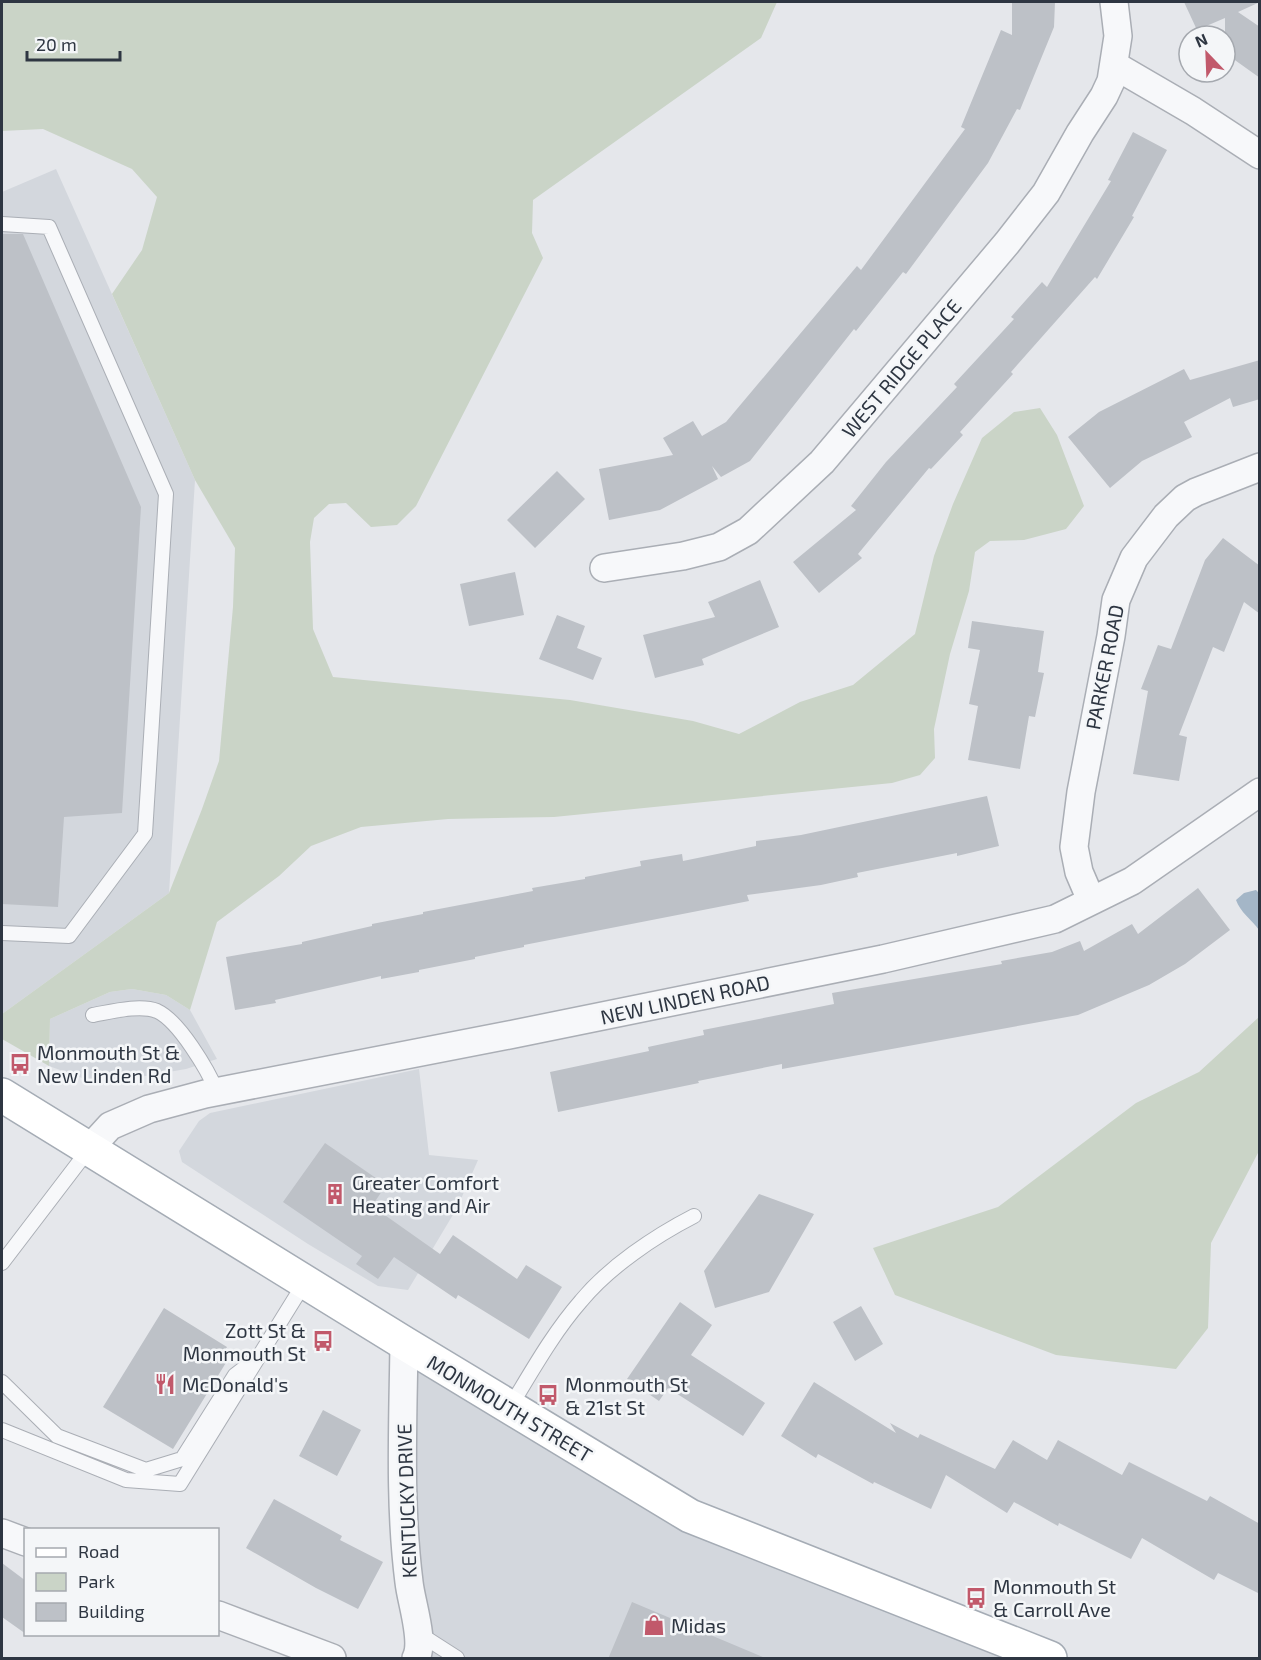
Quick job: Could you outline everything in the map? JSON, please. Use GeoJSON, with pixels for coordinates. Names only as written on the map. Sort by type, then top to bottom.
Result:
{"type":"FeatureCollection","features":[{"type":"Feature","properties":{"kind":"main road","name":"MONMOUTH STREET"},"geometry":{"type":"LineString","coordinates":[[2,1095],[690,1516],[1050,1659]]}},
{"type":"Feature","properties":{"kind":"street","name":"WEST RIDGE PLACE"},"geometry":{"type":"LineString","coordinates":[[604,568],[683,556],[719,547],[748,531],[822,462],[1007,243],[1046,193],[1111,81],[1118,36],[1114,2]]}},
{"type":"Feature","properties":{"kind":"street"},"geometry":{"type":"LineString","coordinates":[[1114,65],[1193,111],[1260,155]]}},
{"type":"Feature","properties":{"kind":"street","name":"PARKER ROAD"},"geometry":{"type":"LineString","coordinates":[[1091,900],[1079,872],[1074,847],[1081,792],[1116,600],[1134,558],[1172,510],[1196,492],[1260,467]]}},
{"type":"Feature","properties":{"kind":"street","name":"NEW LINDEN ROAD"},"geometry":{"type":"LineString","coordinates":[[89,1149],[110,1126],[149,1108],[217,1092],[883,959],[1055,919],[1132,881],[1260,792]]}},
{"type":"Feature","properties":{"kind":"street","name":"KENTUCKY DRIVE"},"geometry":{"type":"LineString","coordinates":[[404,1343],[402,1478],[409,1582],[417,1646]]}},
{"type":"Feature","properties":{"kind":"street"},"geometry":{"type":"LineString","coordinates":[[2,1533],[24,1541]]}},
{"type":"Feature","properties":{"kind":"street"},"geometry":{"type":"LineString","coordinates":[[219,1615],[332,1659]]}},
{"type":"Feature","properties":{"kind":"lane"},"geometry":{"type":"LineString","coordinates":[[2,224],[49,227],[166,494],[145,834],[69,936],[2,933]]}},
{"type":"Feature","properties":{"kind":"lane"},"geometry":{"type":"LineString","coordinates":[[93,1015],[133,1009],[157,1011],[175,1026],[195,1052],[207,1069],[217,1092]]}},
{"type":"Feature","properties":{"kind":"lane"},"geometry":{"type":"LineString","coordinates":[[2,1263],[89,1149]]}},
{"type":"Feature","properties":{"kind":"lane"},"geometry":{"type":"LineString","coordinates":[[510,1407],[581,1299],[616,1267],[659,1234],[694,1216]]}},
{"type":"Feature","properties":{"kind":"lane"},"geometry":{"type":"LineString","coordinates":[[2,1430],[126,1480],[180,1484],[305,1282]]}},
{"type":"Feature","properties":{"kind":"lane"},"geometry":{"type":"LineString","coordinates":[[2,1382],[57,1436],[146,1470],[182,1459],[235,1375],[258,1357]]}},
{"type":"Feature","properties":{"kind":"lane"},"geometry":{"type":"LineString","coordinates":[[417,1646],[457,1659]]}},
{"type":"Feature","properties":{"kind":"shaded area"},"geometry":{"type":"Polygon","coordinates":[[[56,169],[195,480],[169,893],[2,1014],[2,192],[56,169]]]}},
{"type":"Feature","properties":{"kind":"shaded area"},"geometry":{"type":"Polygon","coordinates":[[[132,989],[166,995],[190,1010],[217,1059],[186,1069],[128,1079],[82,1078],[49,1066],[50,1019],[110,992],[132,989]]]}},
{"type":"Feature","properties":{"kind":"shaded area"},"geometry":{"type":"Polygon","coordinates":[[[419,1069],[429,1155],[478,1160],[457,1208],[408,1290],[378,1286],[308,1244],[182,1162],[179,1151],[199,1121],[210,1113],[419,1069]]]}},
{"type":"Feature","properties":{"kind":"shaded area"},"geometry":{"type":"Polygon","coordinates":[[[404,1343],[690,1516],[1050,1658],[416,1658],[404,1343]]]}},
{"type":"Feature","properties":{"kind":"green space"},"geometry":{"type":"Polygon","coordinates":[[[2,2],[777,2],[761,38],[533,200],[532,233],[543,258],[416,506],[397,525],[371,527],[346,503],[329,504],[314,518],[310,542],[313,629],[333,677],[570,700],[693,721],[739,734],[800,702],[853,685],[915,634],[934,556],[953,504],[982,438],[1014,412],[1040,408],[1057,435],[1084,506],[1066,529],[1024,540],[990,541],[975,552],[969,591],[950,654],[934,729],[935,758],[920,775],[892,783],[554,817],[448,819],[361,827],[311,846],[279,876],[217,922],[190,1010],[166,995],[132,989],[110,992],[50,1019],[49,1066],[2,1039],[2,1014],[169,893],[219,761],[233,607],[235,548],[195,480],[112,294],[142,250],[157,197],[132,169],[43,129],[2,131],[2,2]]]}},
{"type":"Feature","properties":{"kind":"green space"},"geometry":{"type":"Polygon","coordinates":[[[1259,1017],[1259,1151],[1211,1243],[1208,1328],[1176,1369],[1056,1355],[895,1295],[873,1248],[998,1207],[1136,1103],[1199,1072],[1259,1017]]]}},
{"type":"Feature","properties":{"kind":"water"},"geometry":{"type":"Polygon","coordinates":[[[1256,890],[1259,893],[1259,930],[1236,900],[1244,893],[1256,890]]]}},
{"type":"Feature","properties":{"kind":"building"},"geometry":{"type":"Polygon","coordinates":[[[1012,2],[1055,2],[1054,27],[1020,110],[1017,109],[988,163],[906,274],[903,272],[856,331],[854,329],[750,461],[721,477],[712,466],[718,479],[660,510],[609,520],[599,469],[673,455],[663,438],[693,421],[702,436],[726,422],[857,266],[861,270],[965,129],[961,127],[1001,30],[1012,35],[1012,2]]]}},
{"type":"Feature","properties":{"kind":"building"},"geometry":{"type":"Polygon","coordinates":[[[1184,2],[1260,2],[1238,12],[1260,27],[1260,78],[1237,62],[1237,24],[1225,24],[1225,18],[1211,24],[1194,24],[1184,2]]]}},
{"type":"Feature","properties":{"kind":"building"},"geometry":{"type":"Polygon","coordinates":[[[1133,132],[1167,150],[1132,216],[1134,217],[1097,279],[1095,277],[1011,372],[1013,374],[960,432],[963,435],[931,469],[929,468],[858,554],[862,558],[819,593],[793,562],[856,510],[851,506],[886,462],[957,387],[954,384],[1014,319],[1011,317],[1042,282],[1047,287],[1111,181],[1108,180],[1133,132]]]}},
{"type":"Feature","properties":{"kind":"building"},"geometry":{"type":"Polygon","coordinates":[[[2,234],[23,234],[141,507],[122,813],[64,817],[58,907],[2,904],[2,234]]]}},
{"type":"Feature","properties":{"kind":"building"},"geometry":{"type":"Polygon","coordinates":[[[1260,360],[1260,399],[1233,407],[1230,398],[1184,422],[1192,437],[1142,461],[1110,488],[1068,437],[1099,412],[1184,369],[1190,380],[1260,360]]]}},
{"type":"Feature","properties":{"kind":"building"},"geometry":{"type":"Polygon","coordinates":[[[557,471],[585,499],[535,548],[507,520],[557,471]]]}},
{"type":"Feature","properties":{"kind":"building"},"geometry":{"type":"Polygon","coordinates":[[[1223,538],[1260,566],[1260,614],[1244,602],[1224,652],[1213,647],[1179,735],[1187,737],[1179,781],[1133,774],[1148,691],[1141,689],[1158,645],[1171,649],[1205,560],[1223,538]]]}},
{"type":"Feature","properties":{"kind":"building"},"geometry":{"type":"Polygon","coordinates":[[[515,572],[524,615],[469,626],[460,584],[515,572]]]}},
{"type":"Feature","properties":{"kind":"building"},"geometry":{"type":"Polygon","coordinates":[[[760,580],[779,627],[702,659],[704,665],[655,678],[643,635],[715,617],[708,602],[760,580]]]}},
{"type":"Feature","properties":{"kind":"building"},"geometry":{"type":"Polygon","coordinates":[[[557,615],[585,626],[577,648],[602,658],[593,680],[539,659],[557,615]]]}},
{"type":"Feature","properties":{"kind":"building"},"geometry":{"type":"Polygon","coordinates":[[[972,621],[1044,631],[1038,672],[1044,673],[1035,717],[1029,716],[1020,769],[968,760],[978,706],[969,704],[980,650],[968,648],[972,621]]]}},
{"type":"Feature","properties":{"kind":"building"},"geometry":{"type":"Polygon","coordinates":[[[987,796],[999,846],[957,856],[957,853],[857,873],[858,877],[821,885],[747,895],[749,901],[524,945],[524,947],[475,957],[475,959],[419,970],[419,972],[381,979],[381,976],[275,1000],[276,1003],[235,1010],[226,957],[302,944],[302,942],[372,926],[372,924],[423,914],[423,912],[585,879],[585,877],[641,866],[640,861],[682,854],[683,861],[756,846],[756,841],[801,835],[987,796]]]}},
{"type":"Feature","properties":{"kind":"building"},"geometry":{"type":"Polygon","coordinates":[[[1198,888],[1230,930],[1185,964],[1149,985],[1078,1015],[782,1069],[782,1064],[558,1112],[550,1072],[649,1051],[648,1047],[704,1035],[703,1030],[834,1004],[832,993],[1002,964],[1001,961],[1052,952],[1080,941],[1084,951],[1132,924],[1138,934],[1198,888]]]}},
{"type":"Feature","properties":{"kind":"building"},"geometry":{"type":"Polygon","coordinates":[[[325,1143],[386,1185],[372,1206],[440,1254],[453,1235],[517,1279],[526,1265],[562,1287],[529,1339],[458,1295],[456,1299],[394,1257],[378,1279],[356,1264],[362,1256],[283,1202],[325,1143]]]}},
{"type":"Feature","properties":{"kind":"building"},"geometry":{"type":"Polygon","coordinates":[[[759,1194],[814,1214],[769,1292],[715,1308],[704,1271],[759,1194]]]}},
{"type":"Feature","properties":{"kind":"building"},"geometry":{"type":"Polygon","coordinates":[[[680,1302],[712,1325],[691,1355],[765,1403],[743,1436],[668,1388],[659,1401],[627,1379],[680,1302]]]}},
{"type":"Feature","properties":{"kind":"building"},"geometry":{"type":"Polygon","coordinates":[[[861,1306],[883,1344],[855,1361],[833,1322],[861,1306]]]}},
{"type":"Feature","properties":{"kind":"building","name":"McDonald's"},"geometry":{"type":"Polygon","coordinates":[[[164,1308],[227,1347],[221,1357],[227,1361],[173,1449],[103,1407],[164,1308]]]}},
{"type":"Feature","properties":{"kind":"building"},"geometry":{"type":"Polygon","coordinates":[[[814,1382],[896,1433],[890,1423],[918,1438],[920,1434],[995,1469],[1013,1440],[1047,1460],[1058,1440],[1122,1475],[1129,1462],[1207,1501],[1210,1496],[1260,1524],[1260,1594],[1218,1573],[1214,1580],[1142,1538],[1131,1559],[1059,1523],[1058,1526],[1014,1502],[1007,1513],[946,1475],[931,1509],[874,1482],[873,1484],[818,1454],[816,1458],[781,1436],[814,1382]]]}},
{"type":"Feature","properties":{"kind":"building"},"geometry":{"type":"Polygon","coordinates":[[[323,1410],[361,1430],[337,1476],[299,1456],[323,1410]]]}},
{"type":"Feature","properties":{"kind":"building"},"geometry":{"type":"Polygon","coordinates":[[[274,1499],[342,1536],[340,1540],[383,1562],[358,1609],[246,1548],[274,1499]]]}},
{"type":"Feature","properties":{"kind":"building"},"geometry":{"type":"Polygon","coordinates":[[[2,1563],[24,1580],[24,1633],[2,1617],[2,1563]]]}},
{"type":"Feature","properties":{"kind":"building","name":"Midas"},"geometry":{"type":"Polygon","coordinates":[[[632,1602],[765,1658],[765,1659],[608,1659],[632,1602]]]}},
{"type":"Feature","properties":{"kind":"place","name":"Monmouth St & New Linden Rd"},"geometry":{"type":"Point","coordinates":[20,1064]}},
{"type":"Feature","properties":{"kind":"place","name":"Greater Comfort Heating and Air"},"geometry":{"type":"Point","coordinates":[335,1194]}},
{"type":"Feature","properties":{"kind":"place","name":"Zott St & Monmouth St"},"geometry":{"type":"Point","coordinates":[323,1341]}},
{"type":"Feature","properties":{"kind":"place","name":"McDonald's"},"geometry":{"type":"Point","coordinates":[165,1384]}},
{"type":"Feature","properties":{"kind":"place","name":"Monmouth St & 21st St"},"geometry":{"type":"Point","coordinates":[548,1395]}},
{"type":"Feature","properties":{"kind":"place","name":"Monmouth St & Carroll Ave"},"geometry":{"type":"Point","coordinates":[976,1598]}},
{"type":"Feature","properties":{"kind":"place","name":"Midas"},"geometry":{"type":"Point","coordinates":[654,1625]}}]}
